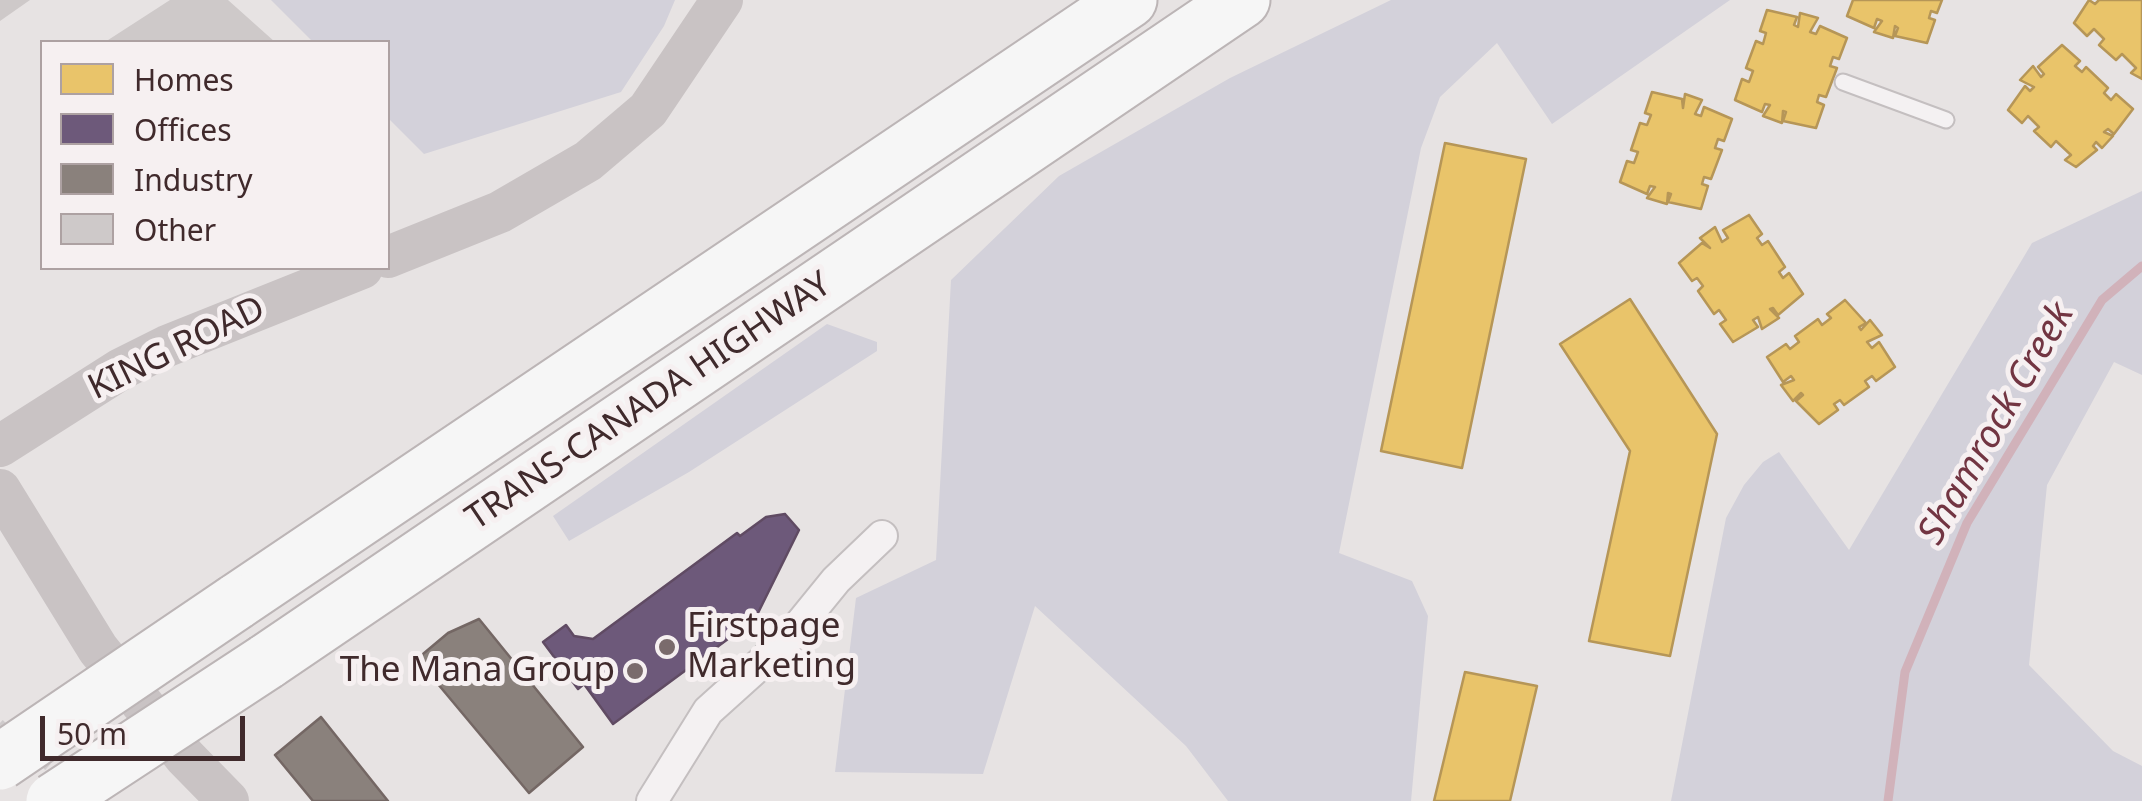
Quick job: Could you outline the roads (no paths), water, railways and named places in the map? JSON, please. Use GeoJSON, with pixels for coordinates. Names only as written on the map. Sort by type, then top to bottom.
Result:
{"type":"FeatureCollection","features":[{"type":"Feature","properties":{"kind":"highway","name":"TRANS-CANADA HIGHWAY"},"geometry":{"type":"LineString","coordinates":[[0,762],[1129,0]]}},
{"type":"Feature","properties":{"kind":"highway","name":"TRANS-CANADA HIGHWAY"},"geometry":{"type":"LineString","coordinates":[[54,801],[266,662],[1242,0]]}},
{"type":"Feature","properties":{"kind":"street"},"geometry":{"type":"LineString","coordinates":[[390,256],[500,212],[588,161],[648,110],[722,0]]}},
{"type":"Feature","properties":{"kind":"street","name":"KING ROAD"},"geometry":{"type":"LineString","coordinates":[[0,446],[121,369],[167,346],[357,270]]}},
{"type":"Feature","properties":{"kind":"street"},"geometry":{"type":"LineString","coordinates":[[0,490],[98,648],[185,757],[228,801]]}},
{"type":"Feature","properties":{"kind":"street"},"geometry":{"type":"LineString","coordinates":[[652,801],[708,712],[788,640],[836,580],[882,536]]}},
{"type":"Feature","properties":{"kind":"lane"},"geometry":{"type":"LineString","coordinates":[[1843,82],[1946,120]]}},
{"type":"Feature","properties":{"kind":"waterway","name":"Shamrock Creek"},"geometry":{"type":"LineString","coordinates":[[1888,801],[1905,672],[1967,523],[2102,300],[2142,266]]}},
{"type":"Feature","properties":{"kind":"railway"},"geometry":{"type":"LineString","coordinates":[[0,723],[85,801]]}},
{"type":"Feature","properties":{"kind":"place","name":"Firstpage Marketing"},"geometry":{"type":"Point","coordinates":[667,647]}},
{"type":"Feature","properties":{"kind":"place","name":"The Mana Group"},"geometry":{"type":"Point","coordinates":[635,671]}}]}
